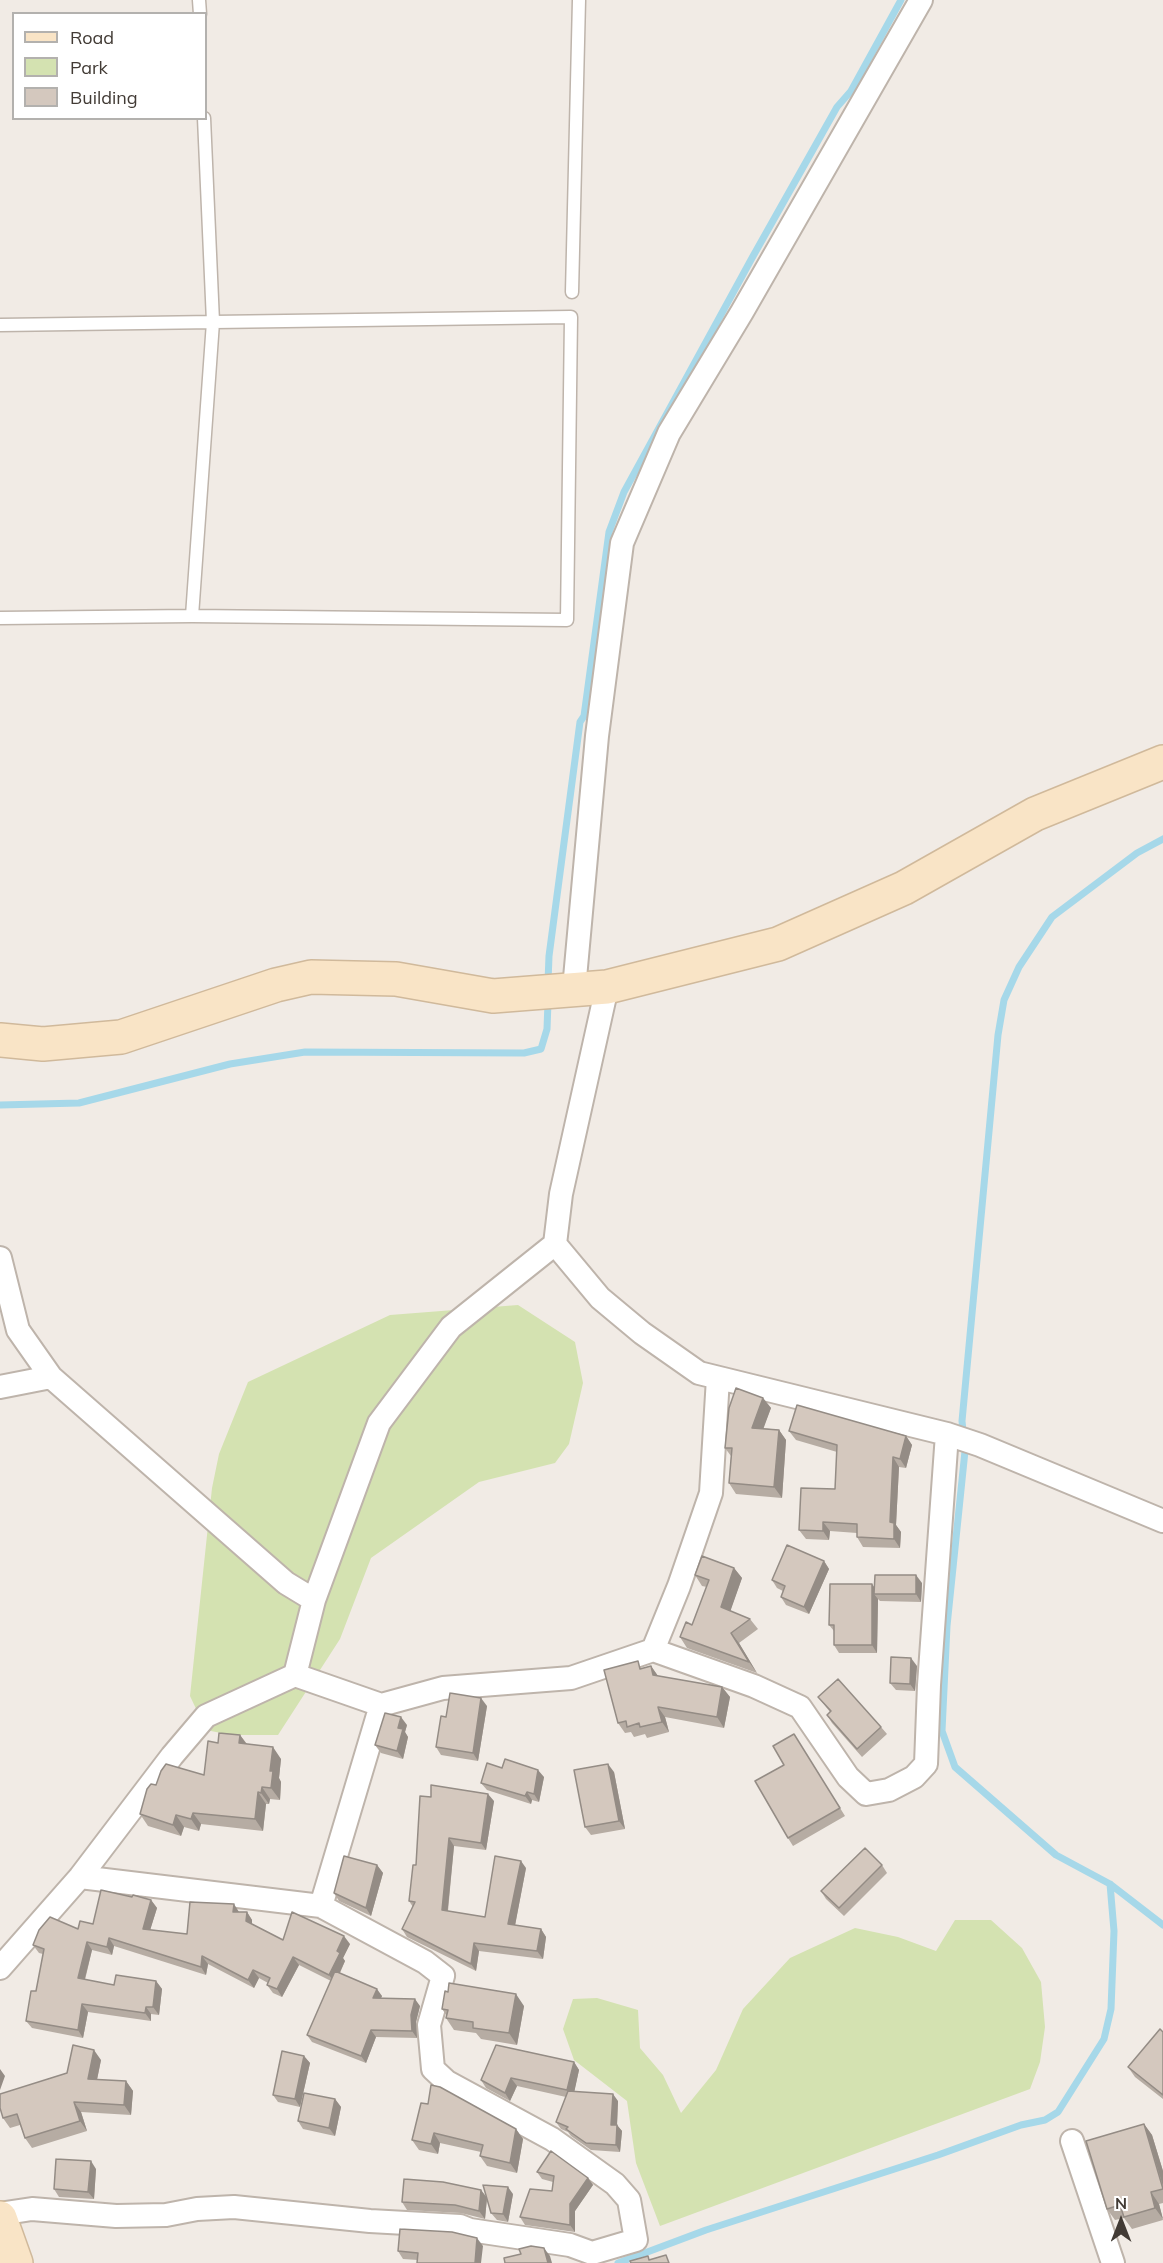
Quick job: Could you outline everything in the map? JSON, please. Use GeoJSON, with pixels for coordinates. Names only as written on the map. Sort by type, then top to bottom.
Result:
{"type":"FeatureCollection","features":[{"type":"Feature","properties":{"kind":"street"},"geometry":{"type":"LineString","coordinates":[[574,989],[597,736],[622,543],[669,433],[742,312],[921,0]]}},
{"type":"Feature","properties":{"kind":"street"},"geometry":{"type":"LineString","coordinates":[[0,1040],[44,1044],[121,1037],[276,985],[311,977],[396,979],[493,996],[607,987],[778,944],[904,888],[1035,814],[1163,762]]}},
{"type":"Feature","properties":{"kind":"street"},"geometry":{"type":"LineString","coordinates":[[295,1675],[314,1600],[379,1424],[451,1328],[555,1244],[561,1194],[607,987]]}},
{"type":"Feature","properties":{"kind":"street"},"geometry":{"type":"LineString","coordinates":[[555,1244],[600,1298],[642,1333],[699,1373],[947,1434],[980,1445],[1163,1521]]}},
{"type":"Feature","properties":{"kind":"street"},"geometry":{"type":"LineString","coordinates":[[0,1258],[18,1330],[51,1377],[286,1583],[314,1600]]}},
{"type":"Feature","properties":{"kind":"street"},"geometry":{"type":"LineString","coordinates":[[0,1387],[51,1377]]}},
{"type":"Feature","properties":{"kind":"street"},"geometry":{"type":"LineString","coordinates":[[653,1650],[679,1586],[711,1493],[718,1378]]}},
{"type":"Feature","properties":{"kind":"street"},"geometry":{"type":"LineString","coordinates":[[0,1968],[80,1877],[172,1756],[206,1716],[295,1675],[381,1705],[443,1688],[572,1678],[653,1650],[754,1686],[800,1707],[848,1777],[866,1794],[889,1790],[914,1777],[926,1764],[929,1685],[947,1434]]}},
{"type":"Feature","properties":{"kind":"street"},"geometry":{"type":"LineString","coordinates":[[321,1906],[381,1705]]}},
{"type":"Feature","properties":{"kind":"street"},"geometry":{"type":"LineString","coordinates":[[16,2263],[0,2216],[32,2210],[116,2216],[166,2215],[197,2209],[234,2207],[370,2221],[460,2226],[471,2230],[570,2245],[592,2253],[636,2240],[629,2200],[615,2184],[552,2139],[447,2082],[433,2068],[429,2025],[442,1976],[425,1962],[321,1906],[80,1877]]}},
{"type":"Feature","properties":{"kind":"street"},"geometry":{"type":"LineString","coordinates":[[1072,2141],[1113,2263]]}},
{"type":"Feature","properties":{"kind":"lane"},"geometry":{"type":"LineString","coordinates":[[572,292],[579,0]]}},
{"type":"Feature","properties":{"kind":"lane"},"geometry":{"type":"LineString","coordinates":[[192,616],[213,322],[204,120]]}},
{"type":"Feature","properties":{"kind":"lane"},"geometry":{"type":"LineString","coordinates":[[0,325],[571,317],[567,620],[192,616],[0,618]]}},
{"type":"Feature","properties":{"kind":"green space"},"geometry":{"type":"Polygon","coordinates":[[[518,1305],[575,1342],[583,1383],[569,1444],[555,1463],[479,1482],[371,1558],[340,1639],[278,1735],[231,1735],[206,1730],[190,1696],[212,1488],[219,1454],[248,1382],[390,1315],[518,1305]]]}},
{"type":"Feature","properties":{"kind":"green space"},"geometry":{"type":"Polygon","coordinates":[[[955,1920],[991,1920],[1022,1948],[1041,1982],[1045,2027],[1040,2062],[1030,2089],[660,2226],[636,2163],[627,2101],[574,2060],[563,2029],[573,1999],[597,1998],[638,2010],[640,2048],[663,2075],[681,2113],[716,2070],[743,2009],[790,1958],[855,1928],[898,1937],[936,1951],[955,1920]]]}},
{"type":"Feature","properties":{"kind":"building"},"geometry":{"type":"Polygon","coordinates":[[[736,1388],[763,1398],[752,1428],[779,1430],[774,1487],[729,1483],[732,1448],[725,1448],[729,1408],[736,1388]]]}},
{"type":"Feature","properties":{"kind":"building"},"geometry":{"type":"Polygon","coordinates":[[[797,1405],[906,1436],[900,1459],[893,1457],[890,1522],[894,1523],[894,1539],[857,1537],[857,1524],[823,1522],[823,1531],[799,1530],[801,1488],[835,1489],[837,1445],[789,1431],[797,1405]]]}},
{"type":"Feature","properties":{"kind":"building"},"geometry":{"type":"Polygon","coordinates":[[[787,1545],[824,1561],[804,1607],[781,1597],[785,1586],[772,1580],[787,1545]]]}},
{"type":"Feature","properties":{"kind":"building"},"geometry":{"type":"Polygon","coordinates":[[[702,1556],[734,1568],[721,1607],[750,1619],[731,1633],[749,1662],[680,1637],[686,1622],[692,1625],[709,1580],[695,1575],[702,1556]]]}},
{"type":"Feature","properties":{"kind":"building"},"geometry":{"type":"Polygon","coordinates":[[[875,1575],[916,1575],[916,1594],[874,1594],[875,1575]]]}},
{"type":"Feature","properties":{"kind":"building"},"geometry":{"type":"Polygon","coordinates":[[[830,1584],[872,1584],[872,1645],[834,1645],[834,1625],[829,1625],[830,1584]]]}},
{"type":"Feature","properties":{"kind":"building"},"geometry":{"type":"Polygon","coordinates":[[[891,1657],[911,1658],[910,1684],[890,1683],[891,1657]]]}},
{"type":"Feature","properties":{"kind":"building"},"geometry":{"type":"Polygon","coordinates":[[[638,1661],[640,1669],[651,1666],[653,1675],[722,1687],[717,1717],[658,1707],[662,1722],[640,1727],[639,1723],[627,1727],[626,1721],[618,1723],[604,1670],[638,1661]]]}},
{"type":"Feature","properties":{"kind":"building"},"geometry":{"type":"Polygon","coordinates":[[[838,1679],[881,1727],[857,1749],[827,1715],[831,1711],[818,1697],[838,1679]]]}},
{"type":"Feature","properties":{"kind":"building"},"geometry":{"type":"Polygon","coordinates":[[[450,1693],[481,1698],[473,1753],[436,1747],[441,1716],[446,1717],[450,1693]]]}},
{"type":"Feature","properties":{"kind":"building"},"geometry":{"type":"Polygon","coordinates":[[[385,1713],[401,1717],[398,1728],[403,1729],[397,1751],[375,1745],[385,1713]]]}},
{"type":"Feature","properties":{"kind":"building"},"geometry":{"type":"Polygon","coordinates":[[[219,1733],[240,1735],[239,1743],[273,1747],[270,1771],[273,1771],[271,1788],[262,1787],[261,1793],[258,1792],[255,1819],[193,1813],[191,1819],[176,1815],[173,1825],[140,1814],[147,1789],[151,1784],[156,1785],[166,1764],[204,1775],[208,1741],[218,1743],[219,1733]]]}},
{"type":"Feature","properties":{"kind":"building"},"geometry":{"type":"Polygon","coordinates":[[[794,1734],[840,1808],[788,1838],[755,1781],[784,1765],[773,1746],[794,1734]]]}},
{"type":"Feature","properties":{"kind":"building"},"geometry":{"type":"Polygon","coordinates":[[[505,1759],[538,1770],[534,1794],[527,1792],[525,1796],[481,1783],[487,1763],[502,1768],[505,1759]]]}},
{"type":"Feature","properties":{"kind":"building"},"geometry":{"type":"Polygon","coordinates":[[[608,1764],[619,1821],[585,1827],[574,1770],[608,1764]]]}},
{"type":"Feature","properties":{"kind":"building"},"geometry":{"type":"Polygon","coordinates":[[[431,1785],[488,1794],[481,1843],[449,1838],[442,1910],[485,1917],[495,1856],[521,1861],[508,1924],[541,1929],[537,1951],[474,1943],[471,1964],[402,1929],[415,1902],[409,1901],[413,1865],[416,1865],[420,1796],[431,1797],[431,1785]]]}},
{"type":"Feature","properties":{"kind":"building"},"geometry":{"type":"Polygon","coordinates":[[[865,1848],[882,1865],[839,1908],[821,1891],[865,1848]]]}},
{"type":"Feature","properties":{"kind":"building"},"geometry":{"type":"Polygon","coordinates":[[[344,1856],[377,1865],[366,1908],[334,1893],[344,1856]]]}},
{"type":"Feature","properties":{"kind":"building"},"geometry":{"type":"Polygon","coordinates":[[[101,1890],[151,1900],[143,1929],[187,1934],[190,1902],[234,1904],[233,1912],[247,1912],[246,1921],[283,1940],[292,1912],[344,1936],[337,1951],[340,1953],[329,1975],[293,1957],[277,1989],[267,1985],[270,1978],[253,1970],[248,1980],[202,1956],[201,1967],[109,1938],[107,1947],[87,1942],[78,1978],[114,1985],[116,1975],[156,1981],[153,2007],[146,2007],[145,2013],[82,2004],[78,2030],[26,2021],[31,1991],[36,1991],[44,1949],[33,1945],[39,1930],[50,1917],[78,1929],[80,1921],[93,1924],[101,1890]]]}},
{"type":"Feature","properties":{"kind":"building"},"geometry":{"type":"Polygon","coordinates":[[[335,1971],[377,1989],[373,1998],[415,1999],[411,2015],[412,2031],[371,2030],[361,2056],[307,2035],[335,1971]]]}},
{"type":"Feature","properties":{"kind":"building"},"geometry":{"type":"Polygon","coordinates":[[[449,1983],[516,1994],[509,2033],[473,2028],[473,2022],[446,2018],[448,2010],[442,2009],[449,1983]]]}},
{"type":"Feature","properties":{"kind":"building"},"geometry":{"type":"Polygon","coordinates":[[[1160,2029],[1163,2032],[1163,2095],[1128,2067],[1160,2029]]]}},
{"type":"Feature","properties":{"kind":"building"},"geometry":{"type":"Polygon","coordinates":[[[73,2045],[94,2050],[88,2079],[126,2081],[124,2105],[74,2102],[80,2121],[25,2138],[17,2114],[3,2118],[0,2094],[67,2073],[73,2045]]]}},
{"type":"Feature","properties":{"kind":"building"},"geometry":{"type":"Polygon","coordinates":[[[496,2045],[574,2062],[567,2090],[511,2078],[505,2093],[481,2080],[496,2045]]]}},
{"type":"Feature","properties":{"kind":"building"},"geometry":{"type":"Polygon","coordinates":[[[282,2051],[304,2056],[295,2099],[273,2095],[282,2051]]]}},
{"type":"Feature","properties":{"kind":"building"},"geometry":{"type":"Polygon","coordinates":[[[431,2085],[440,2087],[516,2129],[510,2163],[480,2156],[483,2145],[434,2133],[431,2144],[412,2140],[421,2103],[428,2104],[431,2085]]]}},
{"type":"Feature","properties":{"kind":"building"},"geometry":{"type":"Polygon","coordinates":[[[568,2091],[613,2094],[611,2125],[617,2125],[616,2145],[586,2143],[566,2129],[568,2127],[556,2122],[568,2091]]]}},
{"type":"Feature","properties":{"kind":"building"},"geometry":{"type":"Polygon","coordinates":[[[304,2093],[335,2099],[329,2128],[298,2121],[304,2093]]]}},
{"type":"Feature","properties":{"kind":"building"},"geometry":{"type":"Polygon","coordinates":[[[1144,2124],[1163,2189],[1151,2192],[1155,2208],[1124,2217],[1120,2205],[1107,2209],[1086,2141],[1144,2124]]]}},
{"type":"Feature","properties":{"kind":"building"},"geometry":{"type":"Polygon","coordinates":[[[551,2151],[588,2178],[570,2204],[570,2225],[520,2217],[530,2189],[552,2191],[554,2176],[537,2172],[551,2151]]]}},
{"type":"Feature","properties":{"kind":"building"},"geometry":{"type":"Polygon","coordinates":[[[56,2159],[91,2161],[88,2192],[54,2189],[56,2159]]]}},
{"type":"Feature","properties":{"kind":"building"},"geometry":{"type":"Polygon","coordinates":[[[404,2179],[443,2182],[481,2190],[479,2211],[455,2205],[402,2202],[404,2179]]]}},
{"type":"Feature","properties":{"kind":"building"},"geometry":{"type":"Polygon","coordinates":[[[483,2185],[508,2187],[503,2214],[491,2213],[483,2185]]]}},
{"type":"Feature","properties":{"kind":"building"},"geometry":{"type":"Polygon","coordinates":[[[400,2229],[452,2232],[477,2238],[475,2263],[417,2263],[418,2253],[398,2251],[400,2229]]]}},
{"type":"Feature","properties":{"kind":"building"},"geometry":{"type":"Polygon","coordinates":[[[531,2246],[544,2248],[548,2263],[505,2263],[504,2258],[521,2254],[519,2249],[531,2246]]]}},
{"type":"Feature","properties":{"kind":"building"},"geometry":{"type":"Polygon","coordinates":[[[666,2255],[669,2263],[631,2263],[630,2261],[648,2256],[649,2260],[666,2255]]]}},
{"type":"Feature","properties":{"kind":"waterway"},"geometry":{"type":"LineString","coordinates":[[548,982],[549,956],[580,722],[584,716],[609,532],[624,492],[752,258],[837,107],[851,91],[901,0]]}},
{"type":"Feature","properties":{"kind":"waterway"},"geometry":{"type":"LineString","coordinates":[[1163,839],[1137,853],[1052,917],[1019,967],[1004,1000],[998,1035],[962,1421],[965,1451],[947,1626],[942,1731],[955,1767],[1056,1855],[1110,1884],[1163,1925]]}},
{"type":"Feature","properties":{"kind":"waterway"},"geometry":{"type":"LineString","coordinates":[[0,1105],[79,1103],[230,1064],[305,1052],[524,1053],[541,1049],[547,1029],[548,1002]]}},
{"type":"Feature","properties":{"kind":"waterway"},"geometry":{"type":"LineString","coordinates":[[618,2263],[706,2230],[938,2155],[1021,2125],[1045,2120],[1058,2112],[1104,2039],[1111,2009],[1114,1931],[1110,1884]]}}]}
